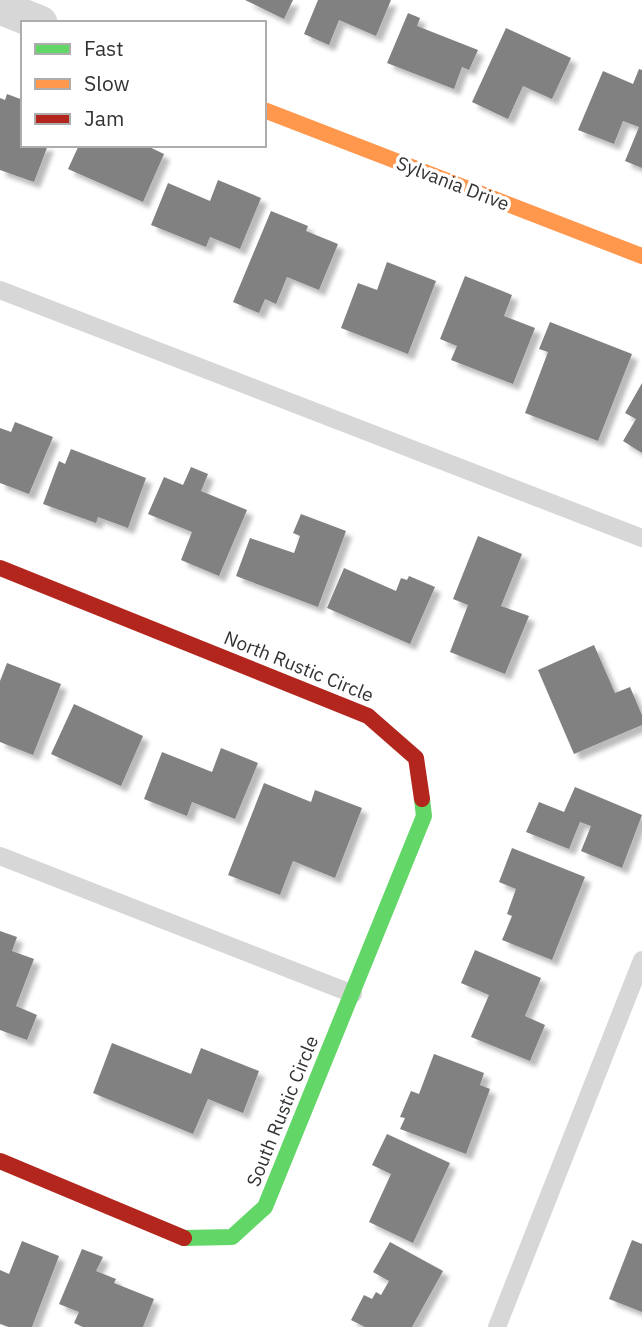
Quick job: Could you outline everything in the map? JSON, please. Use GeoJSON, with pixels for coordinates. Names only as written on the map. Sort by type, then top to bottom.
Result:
{"type":"FeatureCollection","features":[{"type":"Feature","properties":{"kind":"street"},"geometry":{"type":"LineString","coordinates":[[0,7],[35,21]]}},
{"type":"Feature","properties":{"kind":"street","name":"Sylvania Drive"},"geometry":{"type":"LineString","coordinates":[[266,111],[642,256]]}},
{"type":"Feature","properties":{"kind":"street","name":"North Rustic Circle"},"geometry":{"type":"LineString","coordinates":[[0,568],[369,716],[416,758],[424,816],[353,994]]}},
{"type":"Feature","properties":{"kind":"street","name":"South Rustic Circle"},"geometry":{"type":"LineString","coordinates":[[0,1161],[185,1239],[232,1237],[265,1207],[353,994]]}},
{"type":"Feature","properties":{"kind":"lane"},"geometry":{"type":"LineString","coordinates":[[0,290],[642,538]]}},
{"type":"Feature","properties":{"kind":"lane"},"geometry":{"type":"LineString","coordinates":[[0,856],[353,994]]}},
{"type":"Feature","properties":{"kind":"lane"},"geometry":{"type":"LineString","coordinates":[[497,1327],[642,960]]}},
{"type":"Feature","properties":{"kind":"building"},"geometry":{"type":"Polygon","coordinates":[[[245,0],[293,0],[284,19],[245,0]]]}},
{"type":"Feature","properties":{"kind":"building"},"geometry":{"type":"Polygon","coordinates":[[[318,0],[391,0],[376,36],[339,20],[329,45],[304,34],[318,0]]]}},
{"type":"Feature","properties":{"kind":"building"},"geometry":{"type":"Polygon","coordinates":[[[408,13],[420,18],[417,26],[478,50],[469,70],[462,67],[454,89],[387,63],[408,13]]]}},
{"type":"Feature","properties":{"kind":"building"},"geometry":{"type":"Polygon","coordinates":[[[506,28],[571,58],[552,99],[523,86],[508,119],[472,102],[506,28]]]}},
{"type":"Feature","properties":{"kind":"building"},"geometry":{"type":"Polygon","coordinates":[[[639,69],[642,70],[642,168],[625,161],[639,127],[623,121],[614,144],[578,130],[603,71],[633,84],[639,69]]]}},
{"type":"Feature","properties":{"kind":"building"},"geometry":{"type":"Polygon","coordinates":[[[7,94],[21,99],[21,147],[47,147],[34,182],[0,170],[0,98],[5,100],[7,94]]]}},
{"type":"Feature","properties":{"kind":"building"},"geometry":{"type":"Polygon","coordinates":[[[78,147],[149,147],[164,154],[143,202],[68,169],[78,147]]]}},
{"type":"Feature","properties":{"kind":"building"},"geometry":{"type":"Polygon","coordinates":[[[218,180],[261,198],[240,249],[210,237],[206,247],[151,225],[168,183],[210,201],[218,180]]]}},
{"type":"Feature","properties":{"kind":"building"},"geometry":{"type":"Polygon","coordinates":[[[271,211],[308,226],[306,231],[338,244],[319,290],[287,277],[276,304],[265,299],[259,313],[233,302],[271,211]]]}},
{"type":"Feature","properties":{"kind":"building"},"geometry":{"type":"Polygon","coordinates":[[[387,262],[436,281],[408,354],[341,328],[358,283],[377,290],[387,262]]]}},
{"type":"Feature","properties":{"kind":"building"},"geometry":{"type":"Polygon","coordinates":[[[465,276],[512,295],[504,316],[535,328],[513,384],[451,360],[457,346],[440,339],[465,276]]]}},
{"type":"Feature","properties":{"kind":"building"},"geometry":{"type":"Polygon","coordinates":[[[550,322],[632,354],[598,441],[525,413],[548,352],[539,349],[550,322]]]}},
{"type":"Feature","properties":{"kind":"building"},"geometry":{"type":"Polygon","coordinates":[[[642,383],[642,453],[623,441],[636,419],[625,413],[642,383]]]}},
{"type":"Feature","properties":{"kind":"building"},"geometry":{"type":"Polygon","coordinates":[[[15,422],[53,437],[29,494],[0,483],[0,428],[11,432],[15,422]]]}},
{"type":"Feature","properties":{"kind":"building"},"geometry":{"type":"Polygon","coordinates":[[[71,449],[146,478],[128,528],[98,517],[96,523],[43,504],[59,461],[65,464],[71,449]]]}},
{"type":"Feature","properties":{"kind":"building"},"geometry":{"type":"Polygon","coordinates":[[[191,467],[208,474],[201,491],[247,510],[219,576],[181,560],[192,532],[148,514],[164,477],[183,485],[191,467]]]}},
{"type":"Feature","properties":{"kind":"building"},"geometry":{"type":"Polygon","coordinates":[[[301,514],[346,531],[318,607],[236,576],[250,538],[294,553],[300,536],[293,533],[301,514]]]}},
{"type":"Feature","properties":{"kind":"building"},"geometry":{"type":"Polygon","coordinates":[[[478,536],[522,554],[501,606],[529,616],[505,674],[450,652],[468,605],[453,599],[478,536]]]}},
{"type":"Feature","properties":{"kind":"building"},"geometry":{"type":"Polygon","coordinates":[[[344,568],[396,591],[401,578],[407,580],[409,576],[435,587],[410,644],[327,608],[344,568]]]}},
{"type":"Feature","properties":{"kind":"building"},"geometry":{"type":"Polygon","coordinates":[[[594,645],[615,693],[630,687],[642,715],[642,725],[574,754],[538,670],[594,645]]]}},
{"type":"Feature","properties":{"kind":"building"},"geometry":{"type":"Polygon","coordinates":[[[7,663],[61,684],[33,755],[0,742],[0,681],[7,663]]]}},
{"type":"Feature","properties":{"kind":"building"},"geometry":{"type":"Polygon","coordinates":[[[74,704],[143,736],[121,786],[51,754],[74,704]]]}},
{"type":"Feature","properties":{"kind":"building"},"geometry":{"type":"Polygon","coordinates":[[[221,748],[258,763],[235,819],[192,802],[187,816],[144,799],[162,752],[212,772],[221,748]]]}},
{"type":"Feature","properties":{"kind":"building"},"geometry":{"type":"Polygon","coordinates":[[[264,783],[311,802],[315,790],[362,808],[335,878],[293,861],[280,895],[228,875],[264,783]]]}},
{"type":"Feature","properties":{"kind":"building"},"geometry":{"type":"Polygon","coordinates":[[[575,787],[642,815],[622,868],[581,851],[591,826],[580,822],[569,849],[526,832],[539,802],[564,812],[575,787]]]}},
{"type":"Feature","properties":{"kind":"building"},"geometry":{"type":"Polygon","coordinates":[[[512,848],[585,877],[552,960],[502,940],[512,916],[507,914],[516,889],[499,882],[512,848]]]}},
{"type":"Feature","properties":{"kind":"building"},"geometry":{"type":"Polygon","coordinates":[[[0,931],[17,937],[12,951],[34,959],[16,1006],[37,1015],[27,1040],[0,1030],[0,931]]]}},
{"type":"Feature","properties":{"kind":"building"},"geometry":{"type":"Polygon","coordinates":[[[475,950],[541,978],[525,1016],[545,1025],[530,1061],[471,1037],[489,995],[461,983],[475,950]]]}},
{"type":"Feature","properties":{"kind":"building"},"geometry":{"type":"Polygon","coordinates":[[[112,1043],[191,1074],[201,1048],[259,1071],[243,1113],[208,1099],[193,1134],[93,1093],[112,1043]]]}},
{"type":"Feature","properties":{"kind":"building"},"geometry":{"type":"Polygon","coordinates":[[[434,1054],[484,1073],[480,1085],[490,1089],[466,1154],[400,1129],[405,1118],[400,1117],[411,1091],[419,1094],[434,1054]]]}},
{"type":"Feature","properties":{"kind":"building"},"geometry":{"type":"Polygon","coordinates":[[[387,1134],[450,1163],[413,1243],[369,1222],[391,1174],[372,1165],[387,1134]]]}},
{"type":"Feature","properties":{"kind":"building"},"geometry":{"type":"Polygon","coordinates":[[[632,1240],[642,1244],[642,1312],[609,1299],[632,1240]]]}},
{"type":"Feature","properties":{"kind":"building"},"geometry":{"type":"Polygon","coordinates":[[[22,1241],[59,1256],[32,1327],[9,1327],[0,1324],[0,1270],[9,1274],[22,1241]]]}},
{"type":"Feature","properties":{"kind":"building"},"geometry":{"type":"Polygon","coordinates":[[[390,1242],[443,1271],[412,1327],[365,1327],[351,1320],[364,1295],[372,1299],[376,1292],[381,1295],[389,1281],[373,1272],[390,1242]]]}},
{"type":"Feature","properties":{"kind":"building"},"geometry":{"type":"Polygon","coordinates":[[[82,1249],[103,1257],[96,1271],[116,1279],[114,1283],[154,1299],[143,1327],[83,1327],[74,1323],[79,1312],[59,1304],[82,1249]]]}},
{"type":"Feature","properties":{"kind":"traffic: fast"},"geometry":{"type":"LineString","coordinates":[[184,1238],[232,1237],[265,1207],[424,816],[422,799]]}},
{"type":"Feature","properties":{"kind":"traffic: slow"},"geometry":{"type":"LineString","coordinates":[[266,111],[642,256]]}},
{"type":"Feature","properties":{"kind":"traffic: jam"},"geometry":{"type":"LineString","coordinates":[[0,568],[368,716],[416,758],[422,799]]}},
{"type":"Feature","properties":{"kind":"traffic: jam"},"geometry":{"type":"LineString","coordinates":[[0,1161],[184,1238]]}}]}
